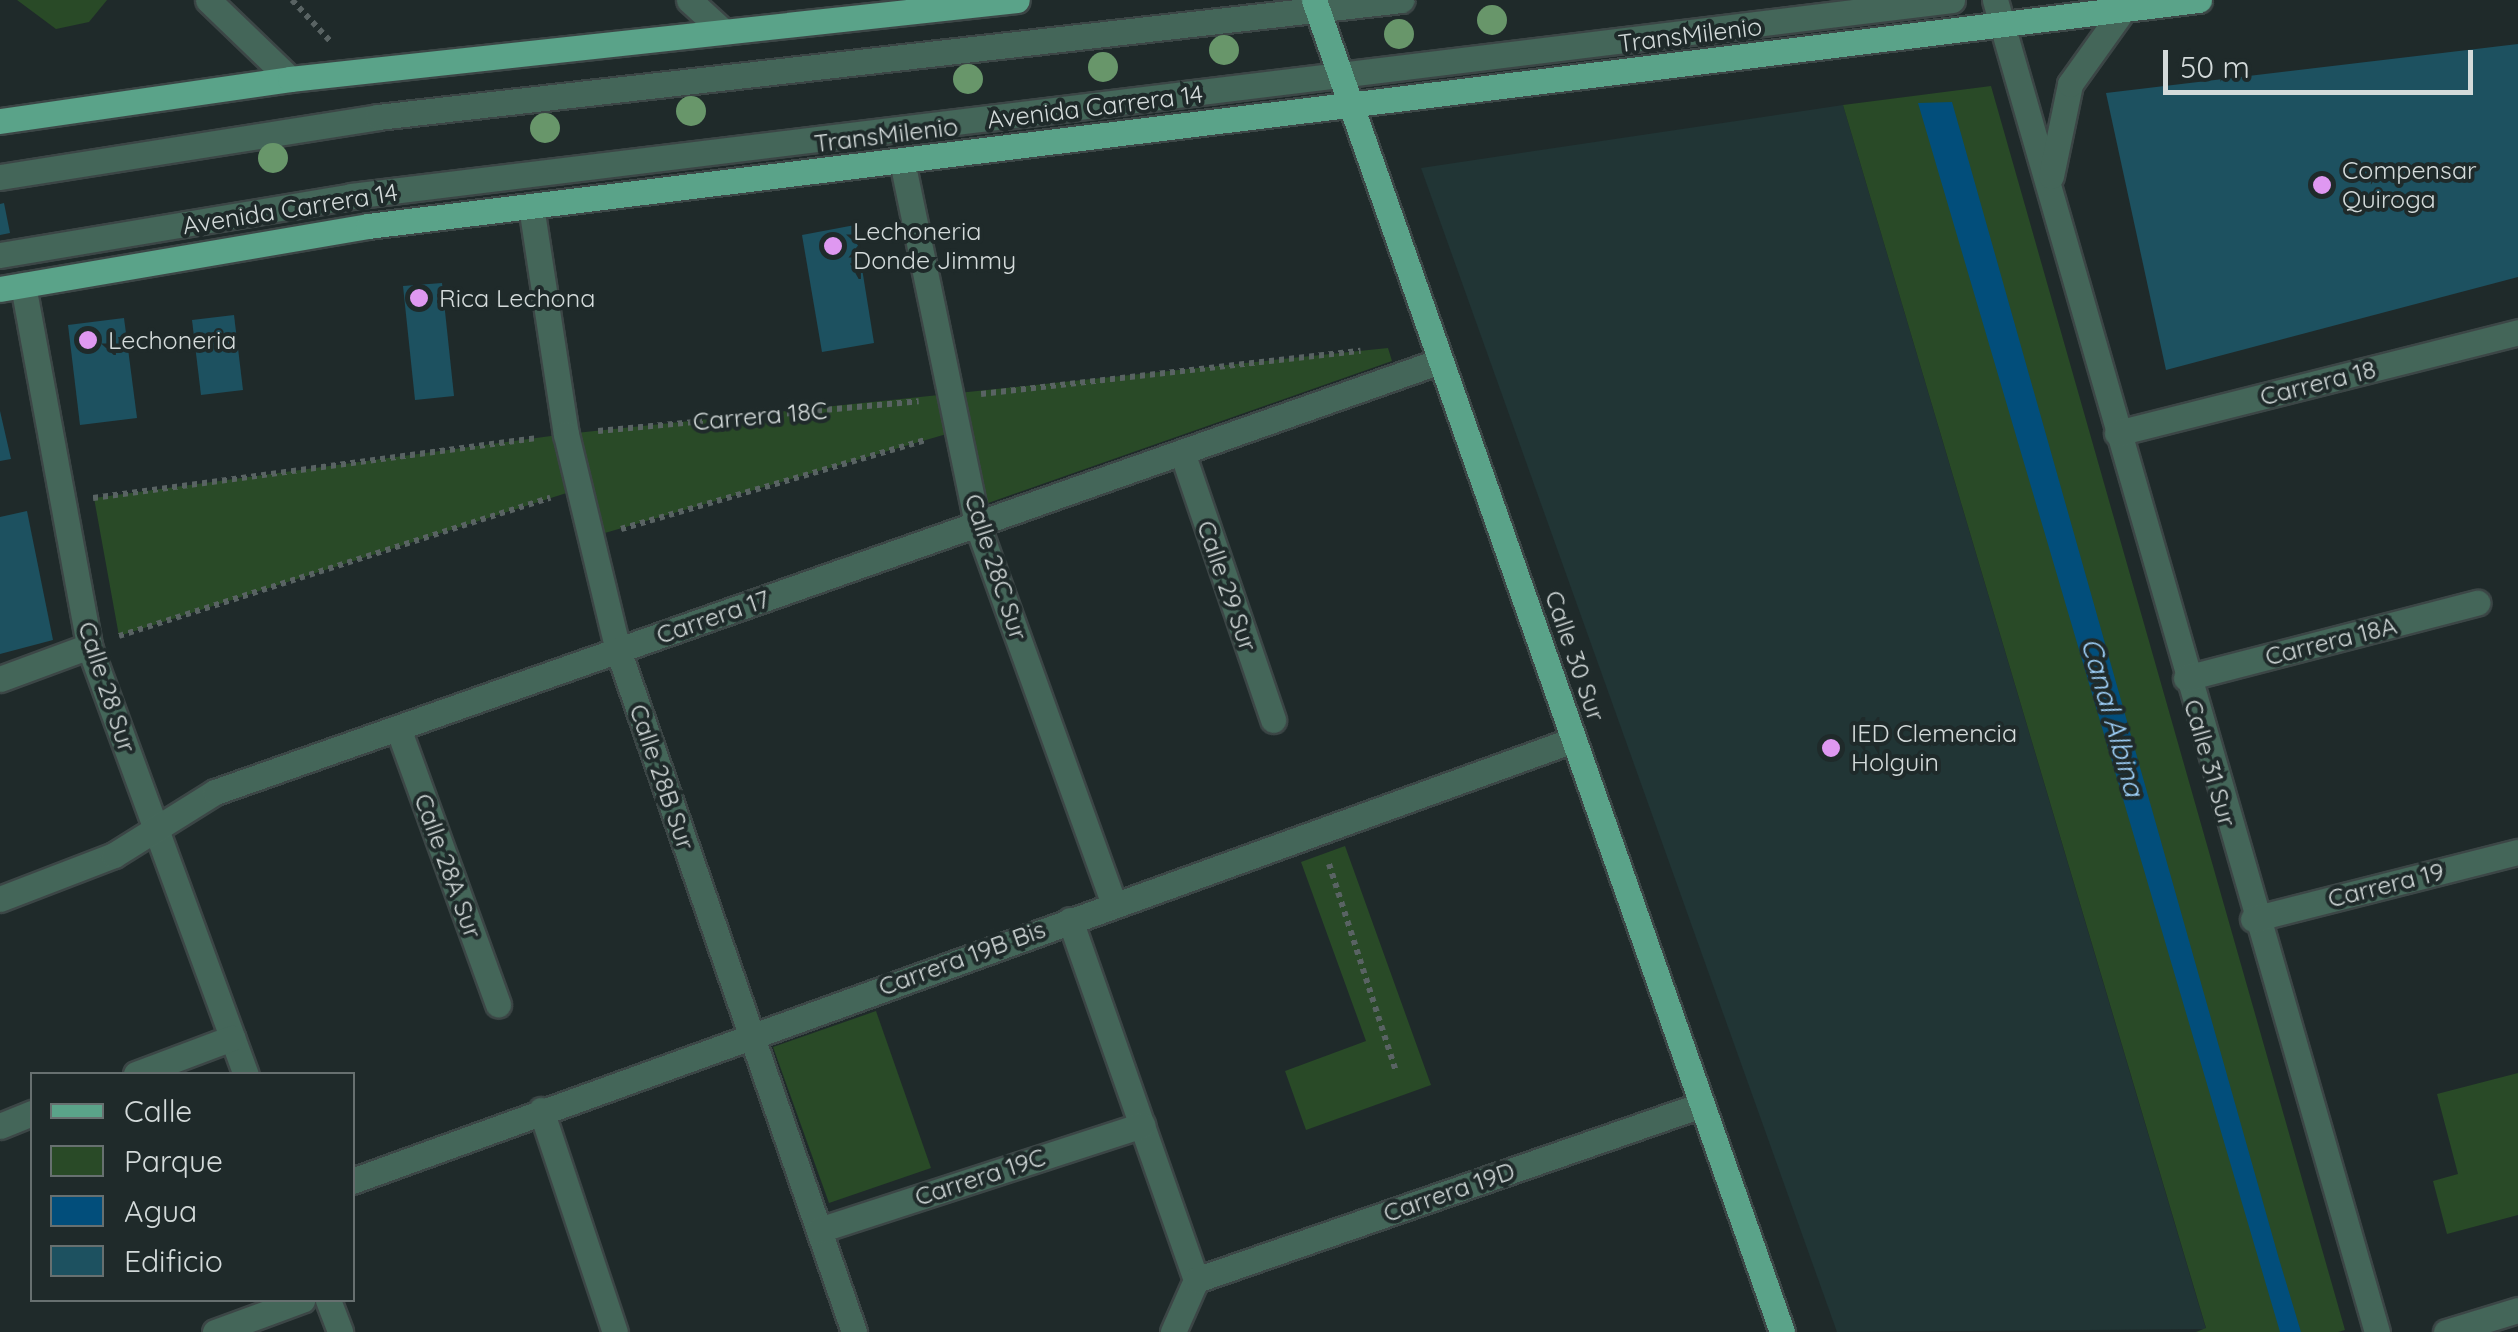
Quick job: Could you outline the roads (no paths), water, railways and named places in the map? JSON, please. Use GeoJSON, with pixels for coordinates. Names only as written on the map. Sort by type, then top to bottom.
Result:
{"type":"FeatureCollection","features":[{"type":"Feature","properties":{"kind":"main road"},"geometry":{"type":"LineString","coordinates":[[0,121],[290,79],[1017,0]]}},
{"type":"Feature","properties":{"kind":"main road","name":"Avenida Carrera 14"},"geometry":{"type":"LineString","coordinates":[[12,287],[530,206],[2200,0]]}},
{"type":"Feature","properties":{"kind":"main road","name":"Calle 30 Sur"},"geometry":{"type":"LineString","coordinates":[[1316,5],[1782,1332]]}},
{"type":"Feature","properties":{"kind":"street"},"geometry":{"type":"LineString","coordinates":[[208,0],[290,79]]}},
{"type":"Feature","properties":{"kind":"street"},"geometry":{"type":"LineString","coordinates":[[689,0],[724,32]]}},
{"type":"Feature","properties":{"kind":"street"},"geometry":{"type":"LineString","coordinates":[[0,177],[378,117],[1316,5],[1402,0]]}},
{"type":"Feature","properties":{"kind":"street","name":"TransMilenio"},"geometry":{"type":"LineString","coordinates":[[0,254],[408,188],[1342,80],[1952,0]]}},
{"type":"Feature","properties":{"kind":"street","name":"Calle 31 Sur"},"geometry":{"type":"LineString","coordinates":[[1995,0],[2253,919],[2377,1332]]}},
{"type":"Feature","properties":{"kind":"street","name":"Calle 31 Sur"},"geometry":{"type":"LineString","coordinates":[[2050,191],[2070,84],[2123,10]]}},
{"type":"Feature","properties":{"kind":"street","name":"Calle 28C Sur"},"geometry":{"type":"LineString","coordinates":[[902,161],[978,524],[1114,904]]}},
{"type":"Feature","properties":{"kind":"street","name":"Calle 28B Sur"},"geometry":{"type":"LineString","coordinates":[[530,206],[566,434],[618,650],[854,1332]]}},
{"type":"Feature","properties":{"kind":"street","name":"Calle 28 Sur"},"geometry":{"type":"LineString","coordinates":[[12,287],[89,646],[245,1072]]}},
{"type":"Feature","properties":{"kind":"street","name":"Carrera 18"},"geometry":{"type":"LineString","coordinates":[[2118,433],[2518,332]]}},
{"type":"Feature","properties":{"kind":"street","name":"Carrera 17"},"geometry":{"type":"LineString","coordinates":[[0,899],[114,855],[196,800],[1440,361]]}},
{"type":"Feature","properties":{"kind":"street","name":"Calle 29 Sur"},"geometry":{"type":"LineString","coordinates":[[1182,452],[1273,720]]}},
{"type":"Feature","properties":{"kind":"street","name":"Carrera 18A"},"geometry":{"type":"LineString","coordinates":[[2186,678],[2477,603]]}},
{"type":"Feature","properties":{"kind":"street"},"geometry":{"type":"LineString","coordinates":[[0,679],[89,646]]}},
{"type":"Feature","properties":{"kind":"street","name":"Calle 28A Sur"},"geometry":{"type":"LineString","coordinates":[[398,728],[498,1005]]}},
{"type":"Feature","properties":{"kind":"street","name":"Carrera 19B Bis"},"geometry":{"type":"LineString","coordinates":[[355,1180],[1573,740]]}},
{"type":"Feature","properties":{"kind":"street","name":"Carrera 19"},"geometry":{"type":"LineString","coordinates":[[2253,919],[2518,852]]}},
{"type":"Feature","properties":{"kind":"street"},"geometry":{"type":"LineString","coordinates":[[1070,920],[1196,1280],[1173,1332]]}},
{"type":"Feature","properties":{"kind":"street"},"geometry":{"type":"LineString","coordinates":[[141,1072],[232,1038]]}},
{"type":"Feature","properties":{"kind":"street","name":"Carrera 19D"},"geometry":{"type":"LineString","coordinates":[[1196,1280],[1701,1105]]}},
{"type":"Feature","properties":{"kind":"street"},"geometry":{"type":"LineString","coordinates":[[541,1110],[615,1332]]}},
{"type":"Feature","properties":{"kind":"street"},"geometry":{"type":"LineString","coordinates":[[0,1126],[30,1115]]}},
{"type":"Feature","properties":{"kind":"street","name":"Carrera 19C"},"geometry":{"type":"LineString","coordinates":[[819,1230],[1142,1125]]}},
{"type":"Feature","properties":{"kind":"street"},"geometry":{"type":"LineString","coordinates":[[215,1332],[297,1302]]}},
{"type":"Feature","properties":{"kind":"street"},"geometry":{"type":"LineString","coordinates":[[329,1302],[340,1332]]}},
{"type":"Feature","properties":{"kind":"street"},"geometry":{"type":"LineString","coordinates":[[2446,1332],[2518,1310]]}},
{"type":"Feature","properties":{"kind":"water","name":"Canal Albina"},"geometry":{"type":"Polygon","coordinates":[[[1952,102],[2301,1332],[2280,1332],[1918,103],[1952,102]]]}},
{"type":"Feature","properties":{"kind":"place","name":"Compensar Quiroga"},"geometry":{"type":"Point","coordinates":[2322,185]}},
{"type":"Feature","properties":{"kind":"place","name":"Lechoneria Donde Jimmy"},"geometry":{"type":"Point","coordinates":[833,246]}},
{"type":"Feature","properties":{"kind":"place","name":"Rica Lechona"},"geometry":{"type":"Point","coordinates":[419,298]}},
{"type":"Feature","properties":{"kind":"place","name":"Lechoneria"},"geometry":{"type":"Point","coordinates":[88,340]}},
{"type":"Feature","properties":{"kind":"place","name":"IED Clemencia Holguin"},"geometry":{"type":"Point","coordinates":[1831,748]}}]}
